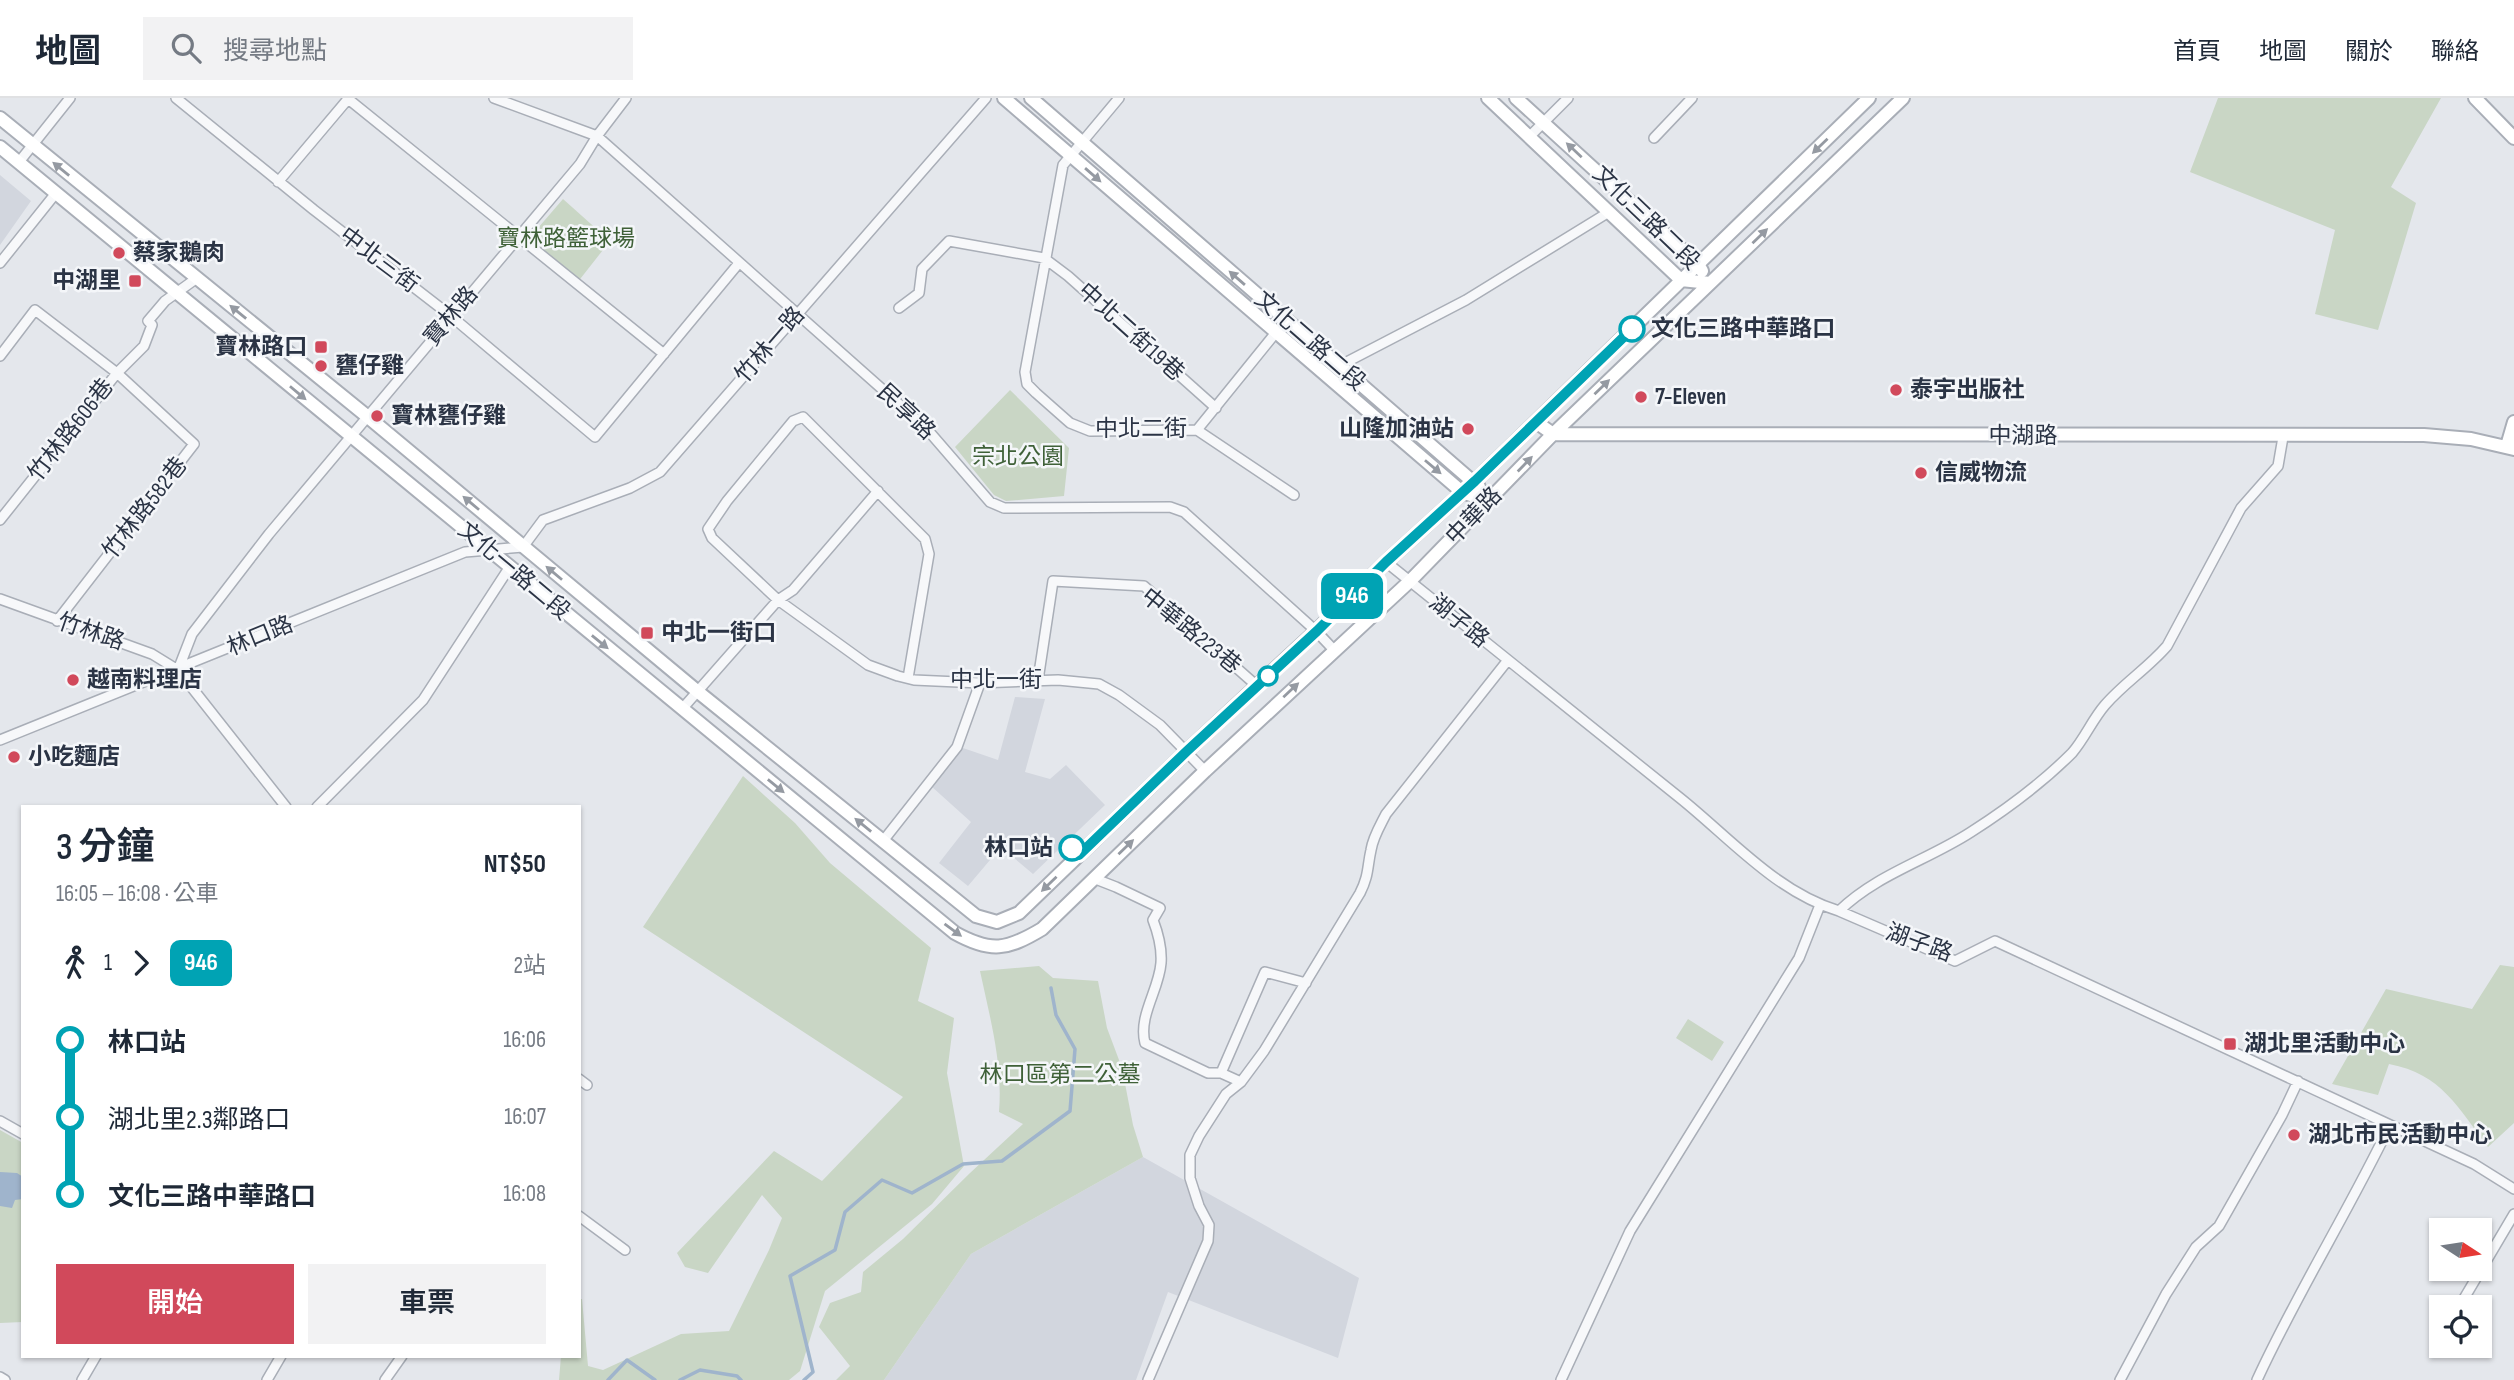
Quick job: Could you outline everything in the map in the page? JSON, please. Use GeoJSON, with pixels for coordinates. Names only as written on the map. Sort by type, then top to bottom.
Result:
{"type":"FeatureCollection","features":[{"type":"Feature","properties":{"kind":"main road","name":"文化二路二段"},"geometry":{"type":"LineString","coordinates":[[1004,98],[1462,492],[1489,501]]}},
{"type":"Feature","properties":{"kind":"main road","name":"文化二路二段"},"geometry":{"type":"LineString","coordinates":[[1031,98],[1475,481],[1489,501]]}},
{"type":"Feature","properties":{"kind":"main road","name":"文化三路二段"},"geometry":{"type":"LineString","coordinates":[[1488,98],[1681,280],[1710,283]]}},
{"type":"Feature","properties":{"kind":"main road","name":"文化三路二段"},"geometry":{"type":"LineString","coordinates":[[1516,98],[1698,264],[1710,283]]}},
{"type":"Feature","properties":{"kind":"main road","name":"中華路"},"geometry":{"type":"LineString","coordinates":[[1019,913],[1187,751],[1317,631],[1386,562],[1475,481],[1869,98]]}},
{"type":"Feature","properties":{"kind":"main road","name":"中華路"},"geometry":{"type":"LineString","coordinates":[[1042,929],[1205,771],[1410,581],[1553,435],[1903,98]]}},
{"type":"Feature","properties":{"kind":"main road"},"geometry":{"type":"LineString","coordinates":[[2475,98],[2514,138]]}},
{"type":"Feature","properties":{"kind":"main road","name":"文化一路二段"},"geometry":{"type":"LineString","coordinates":[[0,118],[368,417],[697,691],[976,916],[997,922],[1019,913]]}},
{"type":"Feature","properties":{"kind":"main road","name":"文化一路二段"},"geometry":{"type":"LineString","coordinates":[[0,147],[955,933],[976,945],[1001,948],[1023,941],[1042,929]]}},
{"type":"Feature","properties":{"kind":"main road"},"geometry":{"type":"LineString","coordinates":[[1536,422],[1553,435]]}},
{"type":"Feature","properties":{"kind":"main road"},"geometry":{"type":"LineString","coordinates":[[2511,448],[2514,422]]}},
{"type":"Feature","properties":{"kind":"main road","name":"中湖路"},"geometry":{"type":"LineString","coordinates":[[1553,435],[2424,435],[2471,439],[2511,448]]}},
{"type":"Feature","properties":{"kind":"main road"},"geometry":{"type":"LineString","coordinates":[[509,568],[523,547]]}},
{"type":"Feature","properties":{"kind":"street"},"geometry":{"type":"LineString","coordinates":[[19,163],[70,98]]}},
{"type":"Feature","properties":{"kind":"street","name":"中北三街"},"geometry":{"type":"LineString","coordinates":[[176,98],[451,316],[595,437],[739,263]]}},
{"type":"Feature","properties":{"kind":"street","name":"民享路"},"geometry":{"type":"LineString","coordinates":[[494,98],[597,136],[926,428],[990,502],[1004,509],[1170,507],[1184,512],[1317,631],[1334,650]]}},
{"type":"Feature","properties":{"kind":"street","name":"寶林路"},"geometry":{"type":"LineString","coordinates":[[178,670],[192,634],[269,534],[580,164],[626,98]]}},
{"type":"Feature","properties":{"kind":"street","name":"竹林一路"},"geometry":{"type":"LineString","coordinates":[[523,547],[543,520],[629,488],[660,472],[986,98]]}},
{"type":"Feature","properties":{"kind":"street"},"geometry":{"type":"LineString","coordinates":[[1069,155],[1119,98]]}},
{"type":"Feature","properties":{"kind":"street"},"geometry":{"type":"LineString","coordinates":[[1529,137],[1568,98]]}},
{"type":"Feature","properties":{"kind":"street"},"geometry":{"type":"LineString","coordinates":[[1654,138],[1688,102],[1676,98]]}},
{"type":"Feature","properties":{"kind":"street"},"geometry":{"type":"LineString","coordinates":[[278,181],[348,99],[664,355]]}},
{"type":"Feature","properties":{"kind":"street","name":"中北二街"},"geometry":{"type":"LineString","coordinates":[[1069,155],[1062,165],[1025,372],[1027,384],[1070,423],[1090,431],[1197,430],[1286,320]]}},
{"type":"Feature","properties":{"kind":"street"},"geometry":{"type":"LineString","coordinates":[[0,263],[56,193]]}},
{"type":"Feature","properties":{"kind":"street"},"geometry":{"type":"LineString","coordinates":[[1339,366],[1466,300],[1609,212]]}},
{"type":"Feature","properties":{"kind":"street"},"geometry":{"type":"LineString","coordinates":[[899,309],[919,293],[922,269],[949,241],[1044,258]]}},
{"type":"Feature","properties":{"kind":"street","name":"中北二街19巷"},"geometry":{"type":"LineString","coordinates":[[1044,258],[1068,276],[1216,408]]}},
{"type":"Feature","properties":{"kind":"street","name":"竹林路606巷"},"geometry":{"type":"LineString","coordinates":[[0,520],[117,373],[144,346],[152,325],[148,321],[165,301],[197,278]]}},
{"type":"Feature","properties":{"kind":"street"},"geometry":{"type":"LineString","coordinates":[[0,356],[36,310],[117,373]]}},
{"type":"Feature","properties":{"kind":"street","name":"竹林路582巷"},"geometry":{"type":"LineString","coordinates":[[57,621],[194,444],[117,373]]}},
{"type":"Feature","properties":{"kind":"street","name":"中北一街"},"geometry":{"type":"LineString","coordinates":[[878,491],[803,417],[793,421],[727,501],[708,529],[712,538],[778,600],[868,664],[908,678],[980,683],[1058,680],[1099,684],[1145,714],[1187,751],[1205,771]]}},
{"type":"Feature","properties":{"kind":"street"},"geometry":{"type":"LineString","coordinates":[[1197,430],[1294,495]]}},
{"type":"Feature","properties":{"kind":"street"},"geometry":{"type":"LineString","coordinates":[[1839,911],[1879,881],[1969,834],[2012,804],[2072,752],[2086,736],[2104,707],[2151,665],[2167,646],[2241,508],[2278,466],[2283,437]]}},
{"type":"Feature","properties":{"kind":"street"},"geometry":{"type":"LineString","coordinates":[[682,709],[778,600],[793,590],[878,491],[925,539],[929,554],[908,678]]}},
{"type":"Feature","properties":{"kind":"street","name":"林口路"},"geometry":{"type":"LineString","coordinates":[[0,740],[465,552],[523,547]]}},
{"type":"Feature","properties":{"kind":"street","name":"湖子路"},"geometry":{"type":"LineString","coordinates":[[1386,562],[1710,823],[1765,871],[1820,905],[1955,961],[1995,941],[2474,1164],[2514,1189]]}},
{"type":"Feature","properties":{"kind":"street"},"geometry":{"type":"LineString","coordinates":[[319,805],[423,700],[509,568]]}},
{"type":"Feature","properties":{"kind":"street","name":"中華路223巷"},"geometry":{"type":"LineString","coordinates":[[1038,681],[1053,581],[1144,586],[1257,686]]}},
{"type":"Feature","properties":{"kind":"street","name":"竹林路"},"geometry":{"type":"LineString","coordinates":[[0,599],[152,653],[178,670],[283,805]]}},
{"type":"Feature","properties":{"kind":"street"},"geometry":{"type":"LineString","coordinates":[[1148,1380],[1209,1241],[1209,1225],[1199,1206],[1190,1178],[1190,1155],[1199,1136],[1226,1094],[1241,1082],[1264,1052],[1367,878],[1375,834],[1386,814],[1508,660]]}},
{"type":"Feature","properties":{"kind":"street"},"geometry":{"type":"LineString","coordinates":[[883,841],[957,747],[980,683]]}},
{"type":"Feature","properties":{"kind":"street"},"geometry":{"type":"LineString","coordinates":[[1093,878],[1160,908],[1153,920],[1158,934],[1161,963],[1142,1031],[1145,1043],[1208,1073],[1221,1073],[1241,1082]]}},
{"type":"Feature","properties":{"kind":"street"},"geometry":{"type":"LineString","coordinates":[[1561,1380],[1630,1231],[1800,958],[1820,905]]}},
{"type":"Feature","properties":{"kind":"street"},"geometry":{"type":"LineString","coordinates":[[1221,1073],[1265,972],[1306,983]]}},
{"type":"Feature","properties":{"kind":"street"},"geometry":{"type":"LineString","coordinates":[[2120,1380],[2166,1294],[2196,1247],[2219,1226],[2282,1115],[2298,1081]]}},
{"type":"Feature","properties":{"kind":"street"},"geometry":{"type":"LineString","coordinates":[[0,1121],[21,1133]]}},
{"type":"Feature","properties":{"kind":"street"},"geometry":{"type":"LineString","coordinates":[[2257,1380],[2277,1336],[2390,1125]]}},
{"type":"Feature","properties":{"kind":"street"},"geometry":{"type":"LineString","coordinates":[[2466,1295],[2514,1214]]}},
{"type":"Feature","properties":{"kind":"street"},"geometry":{"type":"LineString","coordinates":[[581,1217],[625,1250]]}},
{"type":"Feature","properties":{"kind":"street"},"geometry":{"type":"LineString","coordinates":[[82,1380],[95,1358]]}},
{"type":"Feature","properties":{"kind":"street"},"geometry":{"type":"LineString","coordinates":[[267,1380],[280,1358]]}},
{"type":"Feature","properties":{"kind":"street"},"geometry":{"type":"LineString","coordinates":[[385,1380],[401,1358]]}},
{"type":"Feature","properties":{"kind":"street"},"geometry":{"type":"LineString","coordinates":[[0,1377],[5,1380]]}},
{"type":"Feature","properties":{"kind":"shaded area"},"geometry":{"type":"Polygon","coordinates":[[[0,175],[31,201],[0,245],[0,175]]]}},
{"type":"Feature","properties":{"kind":"shaded area"},"geometry":{"type":"Polygon","coordinates":[[[1015,697],[1045,699],[1025,772],[1050,779],[1066,765],[1105,805],[1033,874],[1001,847],[968,886],[939,863],[971,822],[931,786],[963,748],[998,760],[1015,697]]]}},
{"type":"Feature","properties":{"kind":"shaded area"},"geometry":{"type":"Polygon","coordinates":[[[1143,1157],[1359,1278],[1338,1358],[1168,1292],[1136,1380],[884,1380],[971,1254],[1143,1157]]]}},
{"type":"Feature","properties":{"kind":"green space"},"geometry":{"type":"Polygon","coordinates":[[[2218,98],[2441,98],[2391,187],[2416,203],[2378,330],[2315,314],[2335,230],[2190,172],[2218,98]]]}},
{"type":"Feature","properties":{"kind":"green space","name":"寶林路籃球場"},"geometry":{"type":"Polygon","coordinates":[[[563,199],[610,241],[577,283],[531,245],[532,235],[563,199]]]}},
{"type":"Feature","properties":{"kind":"green space","name":"宗北公園"},"geometry":{"type":"Polygon","coordinates":[[[1010,390],[1069,448],[1064,496],[1006,501],[994,495],[955,447],[1010,390]]]}},
{"type":"Feature","properties":{"kind":"green space"},"geometry":{"type":"Polygon","coordinates":[[[743,776],[795,823],[830,863],[931,948],[918,1001],[954,1018],[947,1073],[964,1166],[932,1204],[825,1291],[800,1371],[789,1380],[559,1380],[561,1358],[581,1358],[581,1299],[588,1366],[603,1370],[681,1334],[729,1331],[782,1218],[762,1195],[708,1273],[685,1267],[677,1253],[774,1151],[822,1181],[903,1097],[643,927],[743,776]]]}},
{"type":"Feature","properties":{"kind":"green space"},"geometry":{"type":"Polygon","coordinates":[[[2500,965],[2514,967],[2514,1123],[2488,1147],[2457,1106],[2436,1084],[2407,1069],[2389,1064],[2378,1095],[2332,1084],[2386,989],[2472,1009],[2500,965]]]}},
{"type":"Feature","properties":{"kind":"green space","name":"林口區第二公墓"},"geometry":{"type":"Polygon","coordinates":[[[1039,966],[1053,978],[1098,981],[1107,1028],[1122,1068],[1133,1125],[1143,1157],[971,1254],[884,1380],[836,1380],[850,1366],[819,1327],[830,1303],[861,1292],[863,1272],[903,1239],[1023,1124],[999,1112],[997,1059],[980,971],[1039,966]]]}},
{"type":"Feature","properties":{"kind":"green space"},"geometry":{"type":"Polygon","coordinates":[[[1688,1019],[1724,1042],[1712,1061],[1676,1038],[1688,1019]]]}},
{"type":"Feature","properties":{"kind":"green space"},"geometry":{"type":"Polygon","coordinates":[[[0,1130],[21,1142],[21,1322],[0,1323],[0,1130]]]}},
{"type":"Feature","properties":{"kind":"water"},"geometry":{"type":"Polygon","coordinates":[[[0,1172],[17,1173],[21,1176],[21,1199],[15,1200],[12,1208],[0,1206],[0,1172]]]}},
{"type":"Feature","properties":{"kind":"waterway"},"geometry":{"type":"LineString","coordinates":[[804,1380],[813,1372],[790,1276],[835,1250],[845,1212],[882,1180],[912,1193],[963,1164],[1002,1161],[1070,1111],[1075,1049],[1056,1015],[1051,988]]}},
{"type":"Feature","properties":{"kind":"waterway"},"geometry":{"type":"LineString","coordinates":[[608,1380],[627,1360],[655,1380]]}},
{"type":"Feature","properties":{"kind":"waterway"},"geometry":{"type":"LineString","coordinates":[[680,1380],[700,1370],[737,1376],[741,1380]]}},
{"type":"Feature","properties":{"kind":"bus line","name":"946"},"geometry":{"type":"LineString","coordinates":[[1072,848],[1079,855],[1632,329]]}},
{"type":"Feature","properties":{"kind":"place","name":"蔡家鵝肉"},"geometry":{"type":"Point","coordinates":[119,253]}},
{"type":"Feature","properties":{"kind":"place","name":"中湖里"},"geometry":{"type":"Point","coordinates":[135,281]}},
{"type":"Feature","properties":{"kind":"place","name":"文化三路中華路口"},"geometry":{"type":"Point","coordinates":[1632,329]}},
{"type":"Feature","properties":{"kind":"place","name":"寶林路口"},"geometry":{"type":"Point","coordinates":[321,347]}},
{"type":"Feature","properties":{"kind":"place","name":"甕仔雞"},"geometry":{"type":"Point","coordinates":[321,366]}},
{"type":"Feature","properties":{"kind":"place","name":"泰宇出版社"},"geometry":{"type":"Point","coordinates":[1896,390]}},
{"type":"Feature","properties":{"kind":"place","name":"7-Eleven"},"geometry":{"type":"Point","coordinates":[1641,397]}},
{"type":"Feature","properties":{"kind":"place","name":"寶林甕仔雞"},"geometry":{"type":"Point","coordinates":[377,416]}},
{"type":"Feature","properties":{"kind":"place","name":"山隆加油站"},"geometry":{"type":"Point","coordinates":[1468,429]}},
{"type":"Feature","properties":{"kind":"place","name":"信威物流"},"geometry":{"type":"Point","coordinates":[1921,473]}},
{"type":"Feature","properties":{"kind":"place","name":"中北一街口"},"geometry":{"type":"Point","coordinates":[647,633]}},
{"type":"Feature","properties":{"kind":"place","name":"越南料理店"},"geometry":{"type":"Point","coordinates":[73,680]}},
{"type":"Feature","properties":{"kind":"place","name":"小吃麵店"},"geometry":{"type":"Point","coordinates":[14,757]}},
{"type":"Feature","properties":{"kind":"place","name":"林口站"},"geometry":{"type":"Point","coordinates":[1072,848]}},
{"type":"Feature","properties":{"kind":"place","name":"湖北里活動中心"},"geometry":{"type":"Point","coordinates":[2230,1044]}},
{"type":"Feature","properties":{"kind":"place","name":"湖北市民活動中心"},"geometry":{"type":"Point","coordinates":[2294,1135]}}]}
